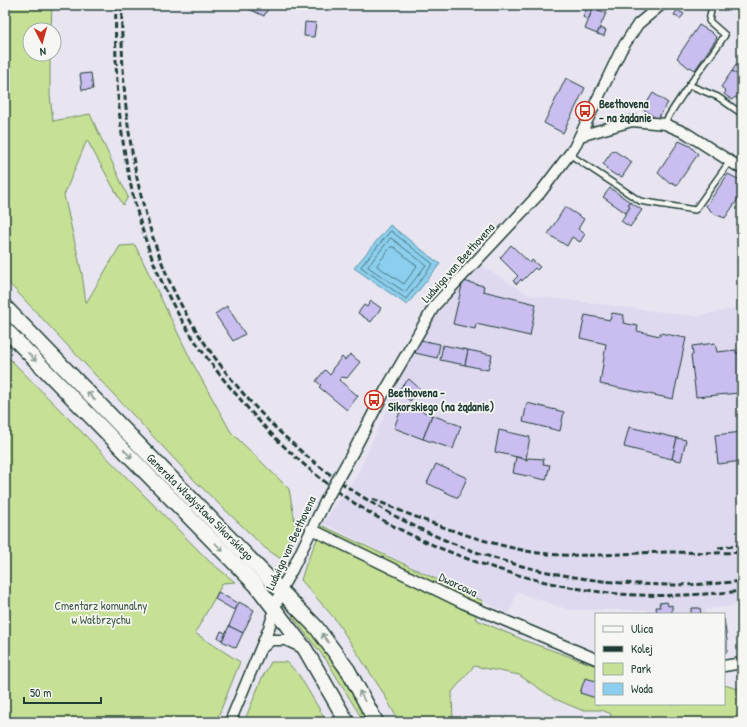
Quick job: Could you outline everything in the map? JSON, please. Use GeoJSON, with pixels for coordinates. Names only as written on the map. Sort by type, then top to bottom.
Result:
{"type":"FeatureCollection","features":[{"type":"Feature","properties":{"kind":"main road","name":"Generała Władysława Sikorskiego"},"geometry":{"type":"LineString","coordinates":[[5,307],[114,421],[281,589],[316,627],[348,670],[376,722]]}},
{"type":"Feature","properties":{"kind":"main road","name":"Generała Władysława Sikorskiego"},"geometry":{"type":"LineString","coordinates":[[5,329],[252,582],[305,649],[347,722]]}},
{"type":"Feature","properties":{"kind":"street","name":"Ludwiga van Beethovena"},"geometry":{"type":"LineString","coordinates":[[230,722],[276,612],[281,589],[325,502],[385,392],[435,305],[540,193],[569,154],[580,136],[621,50],[638,24],[660,5]]}},
{"type":"Feature","properties":{"kind":"street"},"geometry":{"type":"LineString","coordinates":[[580,136],[632,121],[664,124],[686,133],[742,169]]}},
{"type":"Feature","properties":{"kind":"street","name":"Dworcowa"},"geometry":{"type":"LineString","coordinates":[[311,529],[464,603],[595,659]]}},
{"type":"Feature","properties":{"kind":"street"},"geometry":{"type":"LineString","coordinates":[[260,650],[272,640],[286,640],[305,649]]}},
{"type":"Feature","properties":{"kind":"street"},"geometry":{"type":"LineString","coordinates":[[725,666],[742,664]]}},
{"type":"Feature","properties":{"kind":"lane"},"geometry":{"type":"LineString","coordinates":[[664,124],[682,93],[700,72],[725,35],[709,21],[712,5]]}},
{"type":"Feature","properties":{"kind":"lane"},"geometry":{"type":"LineString","coordinates":[[689,85],[718,97],[742,114]]}},
{"type":"Feature","properties":{"kind":"lane"},"geometry":{"type":"LineString","coordinates":[[569,154],[640,201],[695,210],[730,161]]}},
{"type":"Feature","properties":{"kind":"shaded area"},"geometry":{"type":"Polygon","coordinates":[[[630,5],[651,5],[641,14],[630,5]]]}},
{"type":"Feature","properties":{"kind":"shaded area"},"geometry":{"type":"Polygon","coordinates":[[[481,265],[529,295],[697,316],[742,307],[742,605],[706,609],[706,613],[648,613],[647,610],[569,610],[517,592],[509,614],[323,523],[356,477],[419,339],[462,281],[481,265]]]}},
{"type":"Feature","properties":{"kind":"green space"},"geometry":{"type":"Polygon","coordinates":[[[5,5],[52,5],[51,22],[22,22],[22,62],[50,62],[50,95],[53,121],[90,114],[128,197],[123,205],[87,140],[64,195],[82,274],[86,303],[120,246],[135,245],[192,362],[231,432],[289,489],[296,528],[281,559],[265,548],[196,482],[5,279],[5,5]]]}},
{"type":"Feature","properties":{"kind":"green space"},"geometry":{"type":"Polygon","coordinates":[[[742,219],[742,281],[736,228],[742,219]]]}},
{"type":"Feature","properties":{"kind":"green space","name":"Cmentarz komunalny w Wałbrzychu"},"geometry":{"type":"Polygon","coordinates":[[[5,354],[209,561],[235,582],[223,583],[195,633],[240,662],[216,722],[5,722],[5,354]]]}},
{"type":"Feature","properties":{"kind":"green space"},"geometry":{"type":"Polygon","coordinates":[[[323,526],[483,601],[475,619],[526,641],[595,666],[595,705],[725,705],[725,685],[742,690],[742,722],[610,722],[611,714],[602,710],[581,710],[555,699],[519,675],[474,666],[452,692],[453,722],[399,722],[384,694],[335,619],[301,580],[306,564],[323,526]]]}},
{"type":"Feature","properties":{"kind":"green space"},"geometry":{"type":"Polygon","coordinates":[[[296,613],[331,659],[369,722],[364,722],[327,661],[292,616],[296,613]]]}},
{"type":"Feature","properties":{"kind":"green space"},"geometry":{"type":"Polygon","coordinates":[[[271,662],[287,662],[299,675],[327,722],[244,722],[262,678],[271,662]]]}},
{"type":"Feature","properties":{"kind":"water"},"geometry":{"type":"Polygon","coordinates":[[[390,225],[440,264],[407,305],[354,268],[390,225]]]}},
{"type":"Feature","properties":{"kind":"building"},"geometry":{"type":"Polygon","coordinates":[[[250,5],[270,5],[264,16],[249,9],[250,5]]]}},
{"type":"Feature","properties":{"kind":"building"},"geometry":{"type":"Polygon","coordinates":[[[588,5],[593,8],[588,20],[583,17],[588,5]]]}},
{"type":"Feature","properties":{"kind":"building"},"geometry":{"type":"Polygon","coordinates":[[[593,8],[606,13],[597,34],[585,29],[593,8]]]}},
{"type":"Feature","properties":{"kind":"building"},"geometry":{"type":"Polygon","coordinates":[[[677,10],[684,14],[680,19],[674,15],[677,10]]]}},
{"type":"Feature","properties":{"kind":"building"},"geometry":{"type":"Polygon","coordinates":[[[305,22],[316,23],[314,37],[304,36],[305,22]]]}},
{"type":"Feature","properties":{"kind":"building"},"geometry":{"type":"Polygon","coordinates":[[[699,25],[711,32],[717,38],[695,70],[690,67],[689,68],[677,58],[699,25]]]}},
{"type":"Feature","properties":{"kind":"building"},"geometry":{"type":"Polygon","coordinates":[[[600,28],[606,30],[604,36],[597,34],[600,28]]]}},
{"type":"Feature","properties":{"kind":"building"},"geometry":{"type":"Polygon","coordinates":[[[742,56],[742,78],[732,71],[742,56]]]}},
{"type":"Feature","properties":{"kind":"building"},"geometry":{"type":"Polygon","coordinates":[[[732,71],[742,78],[742,96],[740,100],[735,97],[732,100],[724,94],[726,91],[721,87],[732,71]]]}},
{"type":"Feature","properties":{"kind":"building"},"geometry":{"type":"Polygon","coordinates":[[[91,73],[93,89],[82,90],[80,74],[91,73]]]}},
{"type":"Feature","properties":{"kind":"building"},"geometry":{"type":"Polygon","coordinates":[[[566,78],[585,88],[563,133],[544,123],[566,78]]]}},
{"type":"Feature","properties":{"kind":"building"},"geometry":{"type":"Polygon","coordinates":[[[653,93],[668,103],[657,119],[643,109],[653,93]]]}},
{"type":"Feature","properties":{"kind":"building"},"geometry":{"type":"Polygon","coordinates":[[[679,141],[690,146],[698,154],[677,185],[671,182],[670,184],[658,173],[679,141]]]}},
{"type":"Feature","properties":{"kind":"building"},"geometry":{"type":"Polygon","coordinates":[[[613,150],[632,162],[622,177],[617,176],[606,169],[607,167],[603,164],[613,150]]]}},
{"type":"Feature","properties":{"kind":"building"},"geometry":{"type":"Polygon","coordinates":[[[728,174],[742,181],[742,193],[725,218],[714,214],[706,206],[728,174]]]}},
{"type":"Feature","properties":{"kind":"building"},"geometry":{"type":"Polygon","coordinates":[[[610,188],[630,202],[628,205],[630,207],[626,213],[603,197],[610,188]]]}},
{"type":"Feature","properties":{"kind":"building"},"geometry":{"type":"Polygon","coordinates":[[[630,202],[642,210],[630,227],[621,221],[630,207],[628,205],[630,202]]]}},
{"type":"Feature","properties":{"kind":"building"},"geometry":{"type":"Polygon","coordinates":[[[565,207],[584,219],[578,229],[585,234],[580,242],[572,237],[567,246],[548,234],[565,207]]]}},
{"type":"Feature","properties":{"kind":"building"},"geometry":{"type":"Polygon","coordinates":[[[511,245],[530,263],[532,260],[540,267],[537,270],[535,268],[517,284],[513,281],[518,276],[500,258],[511,245]]]}},
{"type":"Feature","properties":{"kind":"building"},"geometry":{"type":"Polygon","coordinates":[[[463,281],[484,286],[483,291],[536,304],[530,336],[476,324],[475,329],[453,324],[463,281]]]}},
{"type":"Feature","properties":{"kind":"building"},"geometry":{"type":"Polygon","coordinates":[[[371,301],[381,308],[371,322],[358,313],[364,305],[367,307],[371,301]]]}},
{"type":"Feature","properties":{"kind":"building"},"geometry":{"type":"Polygon","coordinates":[[[227,306],[245,334],[233,341],[215,314],[227,306]]]}},
{"type":"Feature","properties":{"kind":"building"},"geometry":{"type":"Polygon","coordinates":[[[612,313],[624,315],[623,323],[638,326],[637,331],[660,336],[660,333],[686,338],[673,399],[600,384],[606,344],[580,338],[585,315],[610,320],[612,313]]]}},
{"type":"Feature","properties":{"kind":"building"},"geometry":{"type":"Polygon","coordinates":[[[420,340],[440,344],[437,358],[415,353],[420,340]]]}},
{"type":"Feature","properties":{"kind":"building"},"geometry":{"type":"Polygon","coordinates":[[[715,343],[717,352],[736,350],[736,353],[740,353],[739,349],[742,348],[742,390],[739,390],[739,393],[696,397],[691,355],[693,355],[692,346],[715,343]]]}},
{"type":"Feature","properties":{"kind":"building"},"geometry":{"type":"Polygon","coordinates":[[[443,345],[468,350],[465,365],[440,360],[443,345]]]}},
{"type":"Feature","properties":{"kind":"building"},"geometry":{"type":"Polygon","coordinates":[[[468,350],[492,355],[488,370],[465,365],[468,350]]]}},
{"type":"Feature","properties":{"kind":"building"},"geometry":{"type":"Polygon","coordinates":[[[350,354],[360,362],[347,378],[342,377],[339,380],[358,396],[347,410],[319,387],[321,385],[316,381],[325,370],[330,375],[333,371],[332,369],[342,357],[345,360],[350,354]]]}},
{"type":"Feature","properties":{"kind":"building"},"geometry":{"type":"Polygon","coordinates":[[[409,379],[420,389],[410,401],[398,390],[409,379]]]}},
{"type":"Feature","properties":{"kind":"building"},"geometry":{"type":"Polygon","coordinates":[[[527,403],[564,412],[560,431],[523,422],[527,403]]]}},
{"type":"Feature","properties":{"kind":"building"},"geometry":{"type":"Polygon","coordinates":[[[403,404],[432,415],[423,439],[394,428],[403,404]]]}},
{"type":"Feature","properties":{"kind":"building"},"geometry":{"type":"Polygon","coordinates":[[[432,415],[461,426],[453,449],[423,439],[432,415]]]}},
{"type":"Feature","properties":{"kind":"building"},"geometry":{"type":"Polygon","coordinates":[[[629,427],[677,438],[672,459],[624,447],[629,427]]]}},
{"type":"Feature","properties":{"kind":"building"},"geometry":{"type":"Polygon","coordinates":[[[499,430],[530,437],[526,459],[495,452],[499,430]]]}},
{"type":"Feature","properties":{"kind":"building"},"geometry":{"type":"Polygon","coordinates":[[[742,432],[742,461],[718,464],[715,435],[742,432]]]}},
{"type":"Feature","properties":{"kind":"building"},"geometry":{"type":"Polygon","coordinates":[[[677,438],[686,440],[681,461],[672,459],[677,438]]]}},
{"type":"Feature","properties":{"kind":"building"},"geometry":{"type":"Polygon","coordinates":[[[516,457],[527,460],[528,458],[544,459],[543,464],[550,465],[546,480],[513,473],[516,457]]]}},
{"type":"Feature","properties":{"kind":"building"},"geometry":{"type":"Polygon","coordinates":[[[436,464],[467,478],[458,498],[427,483],[436,464]]]}},
{"type":"Feature","properties":{"kind":"building"},"geometry":{"type":"Polygon","coordinates":[[[218,592],[237,603],[234,610],[215,599],[218,592]]]}},
{"type":"Feature","properties":{"kind":"building"},"geometry":{"type":"Polygon","coordinates":[[[239,602],[254,610],[243,633],[229,626],[239,602]]]}},
{"type":"Feature","properties":{"kind":"building"},"geometry":{"type":"Polygon","coordinates":[[[667,602],[668,606],[672,605],[672,613],[657,613],[656,607],[660,607],[659,603],[667,602]]]}},
{"type":"Feature","properties":{"kind":"building"},"geometry":{"type":"Polygon","coordinates":[[[691,608],[700,608],[701,613],[691,613],[691,608]]]}},
{"type":"Feature","properties":{"kind":"building"},"geometry":{"type":"Polygon","coordinates":[[[229,626],[243,633],[236,648],[222,641],[229,626]]]}},
{"type":"Feature","properties":{"kind":"building"},"geometry":{"type":"Polygon","coordinates":[[[725,626],[727,640],[727,652],[725,652],[725,626]]]}},
{"type":"Feature","properties":{"kind":"building"},"geometry":{"type":"Polygon","coordinates":[[[221,631],[226,633],[222,640],[218,638],[221,631]]]}},
{"type":"Feature","properties":{"kind":"building"},"geometry":{"type":"Polygon","coordinates":[[[585,678],[595,681],[595,698],[580,693],[585,678]]]}},
{"type":"Feature","properties":{"kind":"railway"},"geometry":{"type":"LineString","coordinates":[[116,5],[117,78],[125,153],[141,226],[153,261],[175,309],[201,350],[251,412],[285,447],[334,489],[364,510],[433,545],[469,560],[507,572],[545,582],[619,594],[680,595],[742,591]]}},
{"type":"Feature","properties":{"kind":"railway"},"geometry":{"type":"LineString","coordinates":[[122,5],[124,78],[132,151],[148,223],[160,257],[181,305],[214,356],[242,392],[292,443],[346,486],[405,521],[468,549],[534,569],[602,581],[671,585],[742,581]]}},
{"type":"Feature","properties":{"kind":"railway"},"geometry":{"type":"LineString","coordinates":[[373,499],[451,530],[493,543],[532,552],[566,555],[666,552],[742,552]]}},
{"type":"Feature","properties":{"kind":"railway"},"geometry":{"type":"LineString","coordinates":[[718,548],[742,545]]}},
{"type":"Feature","properties":{"kind":"place","name":"Beethovena - na żądanie"},"geometry":{"type":"Point","coordinates":[585,111]}},
{"type":"Feature","properties":{"kind":"place","name":"Beethovena - Sikorskiego (na żądanie)"},"geometry":{"type":"Point","coordinates":[374,400]}}]}
